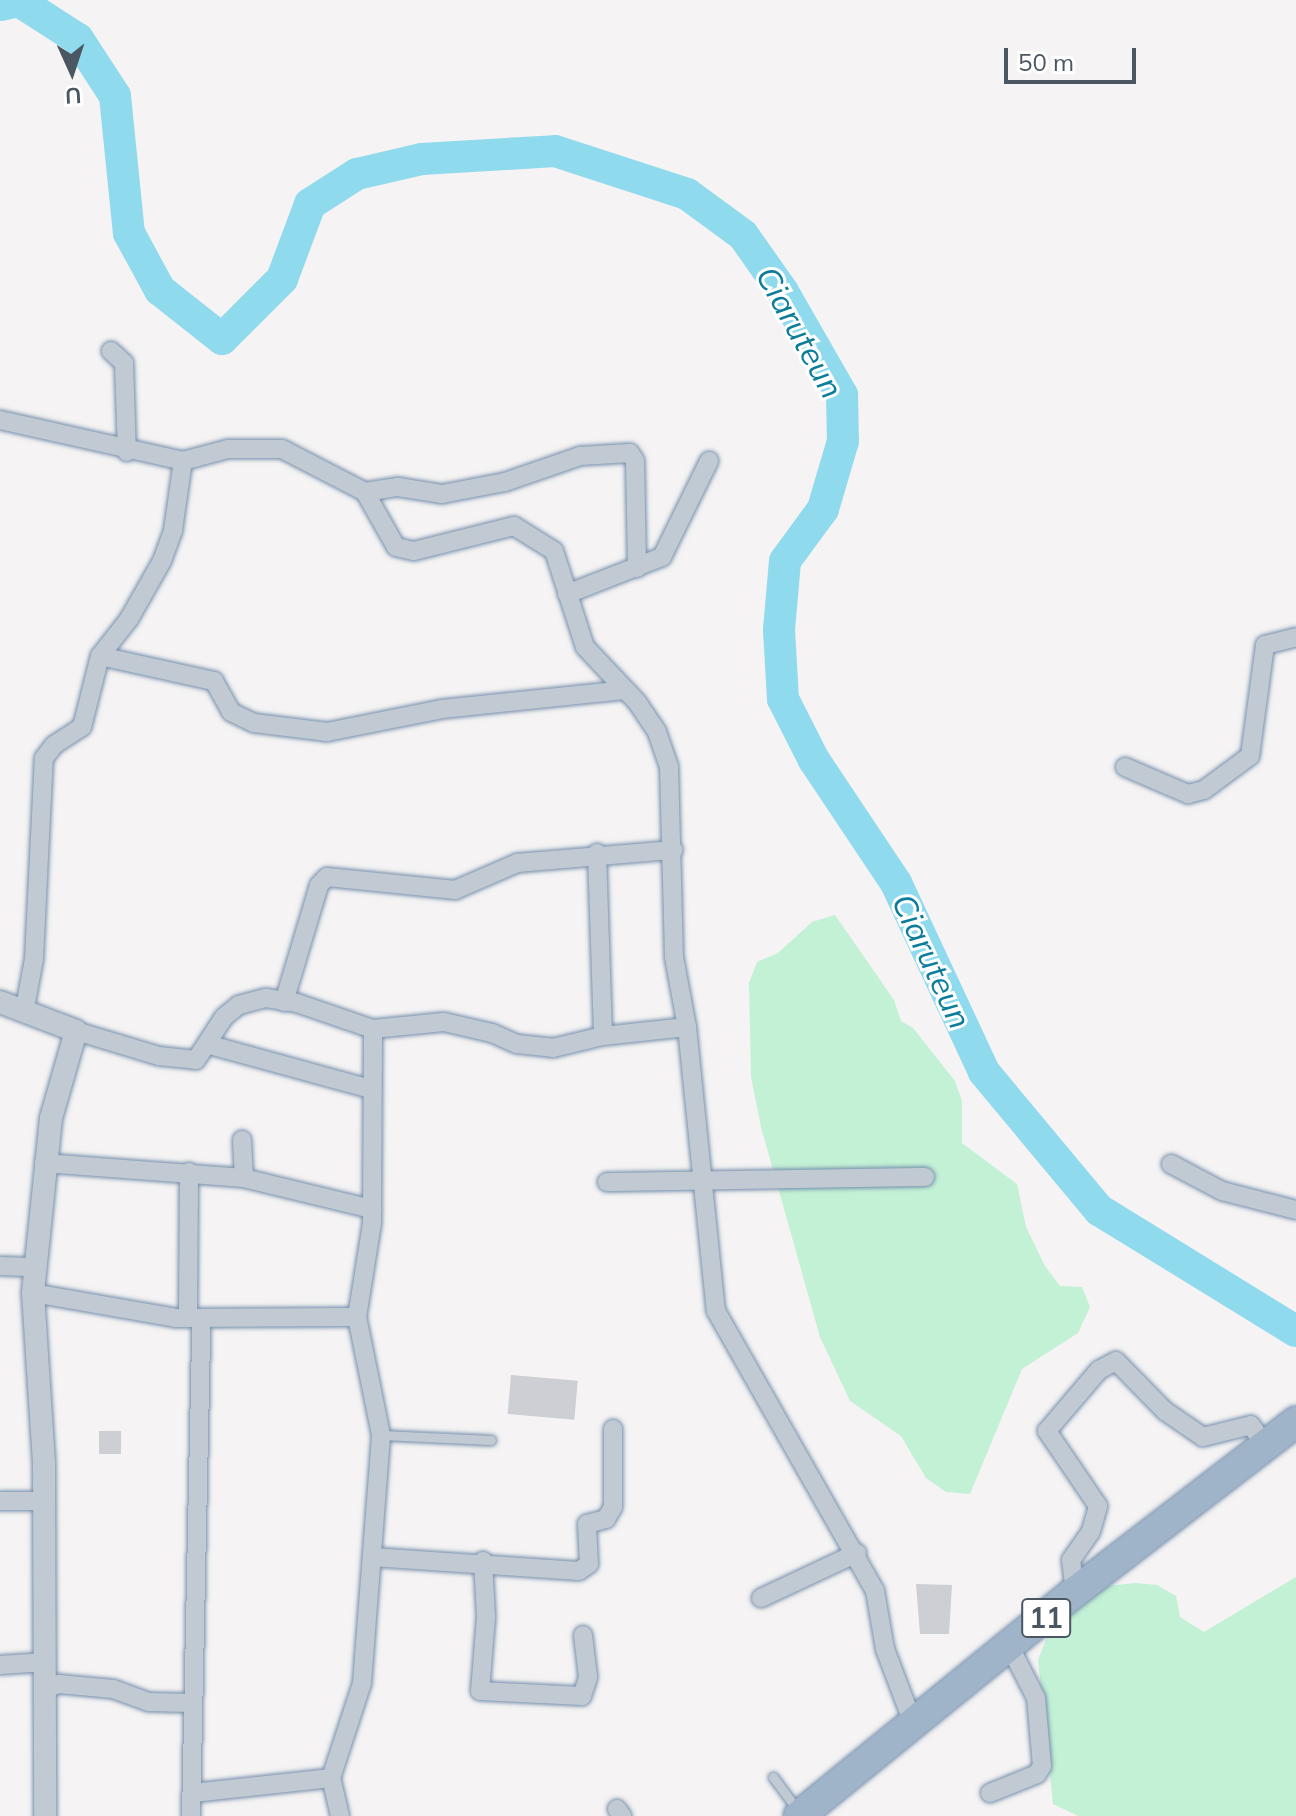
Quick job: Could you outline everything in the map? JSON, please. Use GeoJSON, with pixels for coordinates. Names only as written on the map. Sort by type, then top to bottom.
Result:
{"type":"FeatureCollection","features":[{"type":"Feature","properties":{"kind":"highway","name":"11"},"geometry":{"type":"LineString","coordinates":[[800,1815],[1075,1592],[1296,1422]]}},
{"type":"Feature","properties":{"kind":"street"},"geometry":{"type":"LineString","coordinates":[[111,351],[124,363],[127,452]]}},
{"type":"Feature","properties":{"kind":"street"},"geometry":{"type":"LineString","coordinates":[[0,420],[127,452],[183,461],[263,445],[303,456],[365,492],[384,534],[396,547],[406,551],[502,528],[528,531],[554,551],[585,647],[625,690],[657,732],[669,766],[674,957],[687,1027],[716,1311],[857,1553],[875,1591],[885,1649],[913,1723]]}},
{"type":"Feature","properties":{"kind":"street"},"geometry":{"type":"LineString","coordinates":[[365,492],[398,487],[442,494],[505,482],[580,456],[630,453],[635,461],[637,568]]}},
{"type":"Feature","properties":{"kind":"street"},"geometry":{"type":"LineString","coordinates":[[24,1013],[34,959],[44,758],[54,745],[82,727],[100,656],[129,619],[162,561],[173,530],[183,461]]}},
{"type":"Feature","properties":{"kind":"street"},"geometry":{"type":"LineString","coordinates":[[567,594],[662,557],[709,461]]}},
{"type":"Feature","properties":{"kind":"street"},"geometry":{"type":"LineString","coordinates":[[1125,767],[1188,794],[1204,790],[1250,756],[1265,645],[1296,637]]}},
{"type":"Feature","properties":{"kind":"street"},"geometry":{"type":"LineString","coordinates":[[100,656],[214,681],[231,712],[254,723],[327,732],[442,709],[625,690]]}},
{"type":"Feature","properties":{"kind":"street"},"geometry":{"type":"LineString","coordinates":[[284,1002],[319,885],[327,877],[455,890],[517,863],[597,853],[673,850]]}},
{"type":"Feature","properties":{"kind":"street"},"geometry":{"type":"LineString","coordinates":[[597,853],[603,1036]]}},
{"type":"Feature","properties":{"kind":"street"},"geometry":{"type":"LineString","coordinates":[[0,1002],[76,1031],[188,1061],[203,1056],[219,1024],[239,1005],[266,998],[373,1029],[444,1022],[492,1033],[517,1044],[553,1048],[603,1036],[687,1027]]}},
{"type":"Feature","properties":{"kind":"street"},"geometry":{"type":"LineString","coordinates":[[340,1816],[331,1778],[362,1683],[381,1435],[357,1317],[372,1209],[373,1029]]}},
{"type":"Feature","properties":{"kind":"street"},"geometry":{"type":"LineString","coordinates":[[45,1816],[44,1501],[33,1293],[44,1163],[76,1031]]}},
{"type":"Feature","properties":{"kind":"street"},"geometry":{"type":"LineString","coordinates":[[210,1045],[371,1089]]}},
{"type":"Feature","properties":{"kind":"street"},"geometry":{"type":"LineString","coordinates":[[242,1140],[244,1178]]}},
{"type":"Feature","properties":{"kind":"street"},"geometry":{"type":"LineString","coordinates":[[44,1163],[244,1178],[372,1209]]}},
{"type":"Feature","properties":{"kind":"street"},"geometry":{"type":"LineString","coordinates":[[1171,1164],[1222,1191],[1296,1210]]}},
{"type":"Feature","properties":{"kind":"street"},"geometry":{"type":"LineString","coordinates":[[189,1172],[195,1318],[191,1816]]}},
{"type":"Feature","properties":{"kind":"street"},"geometry":{"type":"LineString","coordinates":[[607,1182],[702,1184],[925,1177]]}},
{"type":"Feature","properties":{"kind":"street"},"geometry":{"type":"LineString","coordinates":[[0,1266],[35,1267]]}},
{"type":"Feature","properties":{"kind":"street"},"geometry":{"type":"LineString","coordinates":[[33,1293],[134,1314],[195,1318],[357,1317]]}},
{"type":"Feature","properties":{"kind":"street"},"geometry":{"type":"LineString","coordinates":[[1075,1592],[1071,1560],[1091,1531],[1098,1506],[1047,1431],[1099,1370],[1116,1361],[1165,1411],[1203,1437],[1251,1425],[1266,1447]]}},
{"type":"Feature","properties":{"kind":"street"},"geometry":{"type":"LineString","coordinates":[[372,1557],[483,1561],[579,1571],[589,1564],[587,1524],[606,1519],[613,1507],[613,1429]]}},
{"type":"Feature","properties":{"kind":"street"},"geometry":{"type":"LineString","coordinates":[[0,1501],[44,1501]]}},
{"type":"Feature","properties":{"kind":"street"},"geometry":{"type":"LineString","coordinates":[[761,1598],[857,1553]]}},
{"type":"Feature","properties":{"kind":"street"},"geometry":{"type":"LineString","coordinates":[[483,1561],[486,1617],[480,1691],[582,1696],[588,1677],[583,1635]]}},
{"type":"Feature","properties":{"kind":"street"},"geometry":{"type":"LineString","coordinates":[[990,1793],[1037,1774],[1042,1766],[1036,1698],[1010,1647]]}},
{"type":"Feature","properties":{"kind":"street"},"geometry":{"type":"LineString","coordinates":[[0,1665],[46,1662]]}},
{"type":"Feature","properties":{"kind":"street"},"geometry":{"type":"LineString","coordinates":[[45,1689],[59,1684],[113,1689],[148,1702],[192,1703]]}},
{"type":"Feature","properties":{"kind":"street"},"geometry":{"type":"LineString","coordinates":[[193,1793],[331,1778]]}},
{"type":"Feature","properties":{"kind":"lane"},"geometry":{"type":"LineString","coordinates":[[381,1435],[491,1440]]}},
{"type":"Feature","properties":{"kind":"lane"},"geometry":{"type":"LineString","coordinates":[[773,1777],[800,1815]]}},
{"type":"Feature","properties":{"kind":"green space"},"geometry":{"type":"Polygon","coordinates":[[[835,915],[894,1000],[901,1021],[913,1028],[955,1081],[962,1101],[962,1143],[1017,1184],[1026,1227],[1045,1266],[1060,1286],[1082,1287],[1090,1307],[1078,1333],[1022,1369],[970,1494],[946,1492],[926,1478],[901,1436],[850,1401],[820,1337],[761,1127],[751,1077],[749,983],[757,962],[778,953],[812,922],[835,915]]]}},
{"type":"Feature","properties":{"kind":"green space"},"geometry":{"type":"Polygon","coordinates":[[[1296,1577],[1296,1816],[1078,1816],[1053,1804],[1038,1660],[1055,1617],[1091,1588],[1135,1583],[1157,1585],[1176,1596],[1180,1617],[1204,1632],[1296,1577]]]}},
{"type":"Feature","properties":{"kind":"building"},"geometry":{"type":"Polygon","coordinates":[[[511,1375],[578,1381],[574,1420],[508,1414],[511,1375]]]}},
{"type":"Feature","properties":{"kind":"building"},"geometry":{"type":"Polygon","coordinates":[[[99,1431],[121,1431],[121,1454],[99,1454],[99,1431]]]}},
{"type":"Feature","properties":{"kind":"building"},"geometry":{"type":"Polygon","coordinates":[[[916,1584],[952,1585],[949,1634],[920,1634],[916,1584]]]}},
{"type":"Feature","properties":{"kind":"waterway","name":"Ciaruteun"},"geometry":{"type":"LineString","coordinates":[[0,5],[19,1],[78,39],[115,96],[129,233],[160,290],[222,339],[282,279],[310,204],[357,174],[422,159],[555,151],[687,194],[743,235],[783,292],[842,395],[843,441],[823,509],[785,561],[779,630],[783,699],[814,760],[896,883],[984,1072],[1099,1210],[1296,1331]]}}]}
